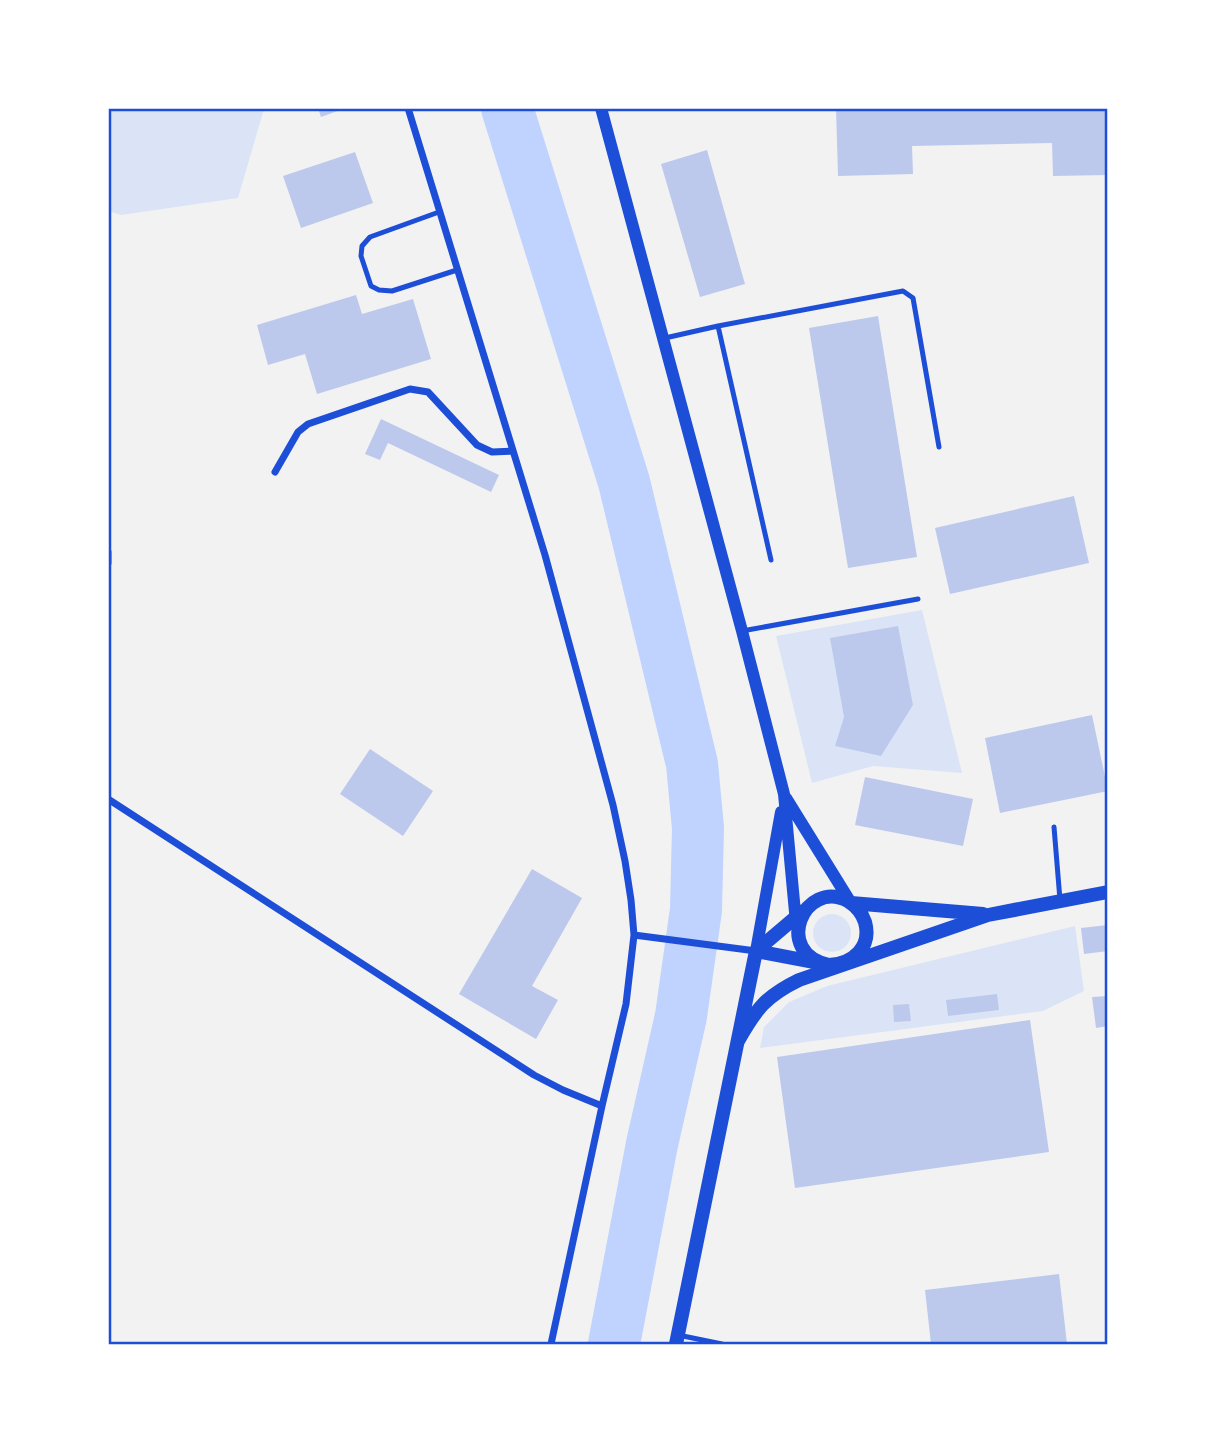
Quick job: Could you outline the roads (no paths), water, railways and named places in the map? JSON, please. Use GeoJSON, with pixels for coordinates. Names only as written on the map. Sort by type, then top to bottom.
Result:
{"type":"FeatureCollection","features":[{"type":"Feature","properties":{"kind":"main road"},"geometry":{"type":"LineString","coordinates":[[738,1041],[751,1018],[767,999],[783,988],[835,965],[988,915],[1108,892]]}},
{"type":"Feature","properties":{"kind":"main road"},"geometry":{"type":"LineString","coordinates":[[677,1340],[756,951],[809,906],[829,897],[841,898],[859,910],[866,932],[864,943],[859,953],[851,960],[835,965],[818,963],[809,957],[798,937],[798,926],[809,906]]}},
{"type":"Feature","properties":{"kind":"main road"},"geometry":{"type":"LineString","coordinates":[[851,903],[988,915]]}},
{"type":"Feature","properties":{"kind":"main road"},"geometry":{"type":"LineString","coordinates":[[756,951],[835,965]]}},
{"type":"Feature","properties":{"kind":"street"},"geometry":{"type":"LineString","coordinates":[[408,108],[545,555],[613,805],[625,861],[634,935],[626,1004],[601,1106],[551,1345]]}},
{"type":"Feature","properties":{"kind":"street"},"geometry":{"type":"LineString","coordinates":[[601,108],[784,794],[798,937]]}},
{"type":"Feature","properties":{"kind":"street"},"geometry":{"type":"LineString","coordinates":[[275,472],[298,432],[308,424],[410,389],[428,392],[477,445],[492,452],[513,451]]}},
{"type":"Feature","properties":{"kind":"street"},"geometry":{"type":"LineString","coordinates":[[108,552],[108,563]]}},
{"type":"Feature","properties":{"kind":"street"},"geometry":{"type":"LineString","coordinates":[[634,935],[756,951],[784,794]]}},
{"type":"Feature","properties":{"kind":"street"},"geometry":{"type":"LineString","coordinates":[[784,794],[851,903]]}},
{"type":"Feature","properties":{"kind":"street"},"geometry":{"type":"LineString","coordinates":[[108,799],[534,1075],[601,1106]]}},
{"type":"Feature","properties":{"kind":"lane"},"geometry":{"type":"LineString","coordinates":[[439,212],[370,237],[362,246],[361,256],[371,286],[379,290],[392,291],[457,270]]}},
{"type":"Feature","properties":{"kind":"lane"},"geometry":{"type":"LineString","coordinates":[[662,339],[903,291],[913,298],[939,447]]}},
{"type":"Feature","properties":{"kind":"lane"},"geometry":{"type":"LineString","coordinates":[[718,326],[771,560]]}},
{"type":"Feature","properties":{"kind":"lane"},"geometry":{"type":"LineString","coordinates":[[742,631],[918,599]]}},
{"type":"Feature","properties":{"kind":"lane"},"geometry":{"type":"LineString","coordinates":[[1054,827],[1060,900]]}},
{"type":"Feature","properties":{"kind":"lane"},"geometry":{"type":"LineString","coordinates":[[677,1340],[722,1345]]}},
{"type":"Feature","properties":{"kind":"waterway"},"geometry":{"type":"LineString","coordinates":[[507,108],[624,482],[692,764],[698,828],[696,910],[681,1016],[652,1144],[614,1344]]}}]}
